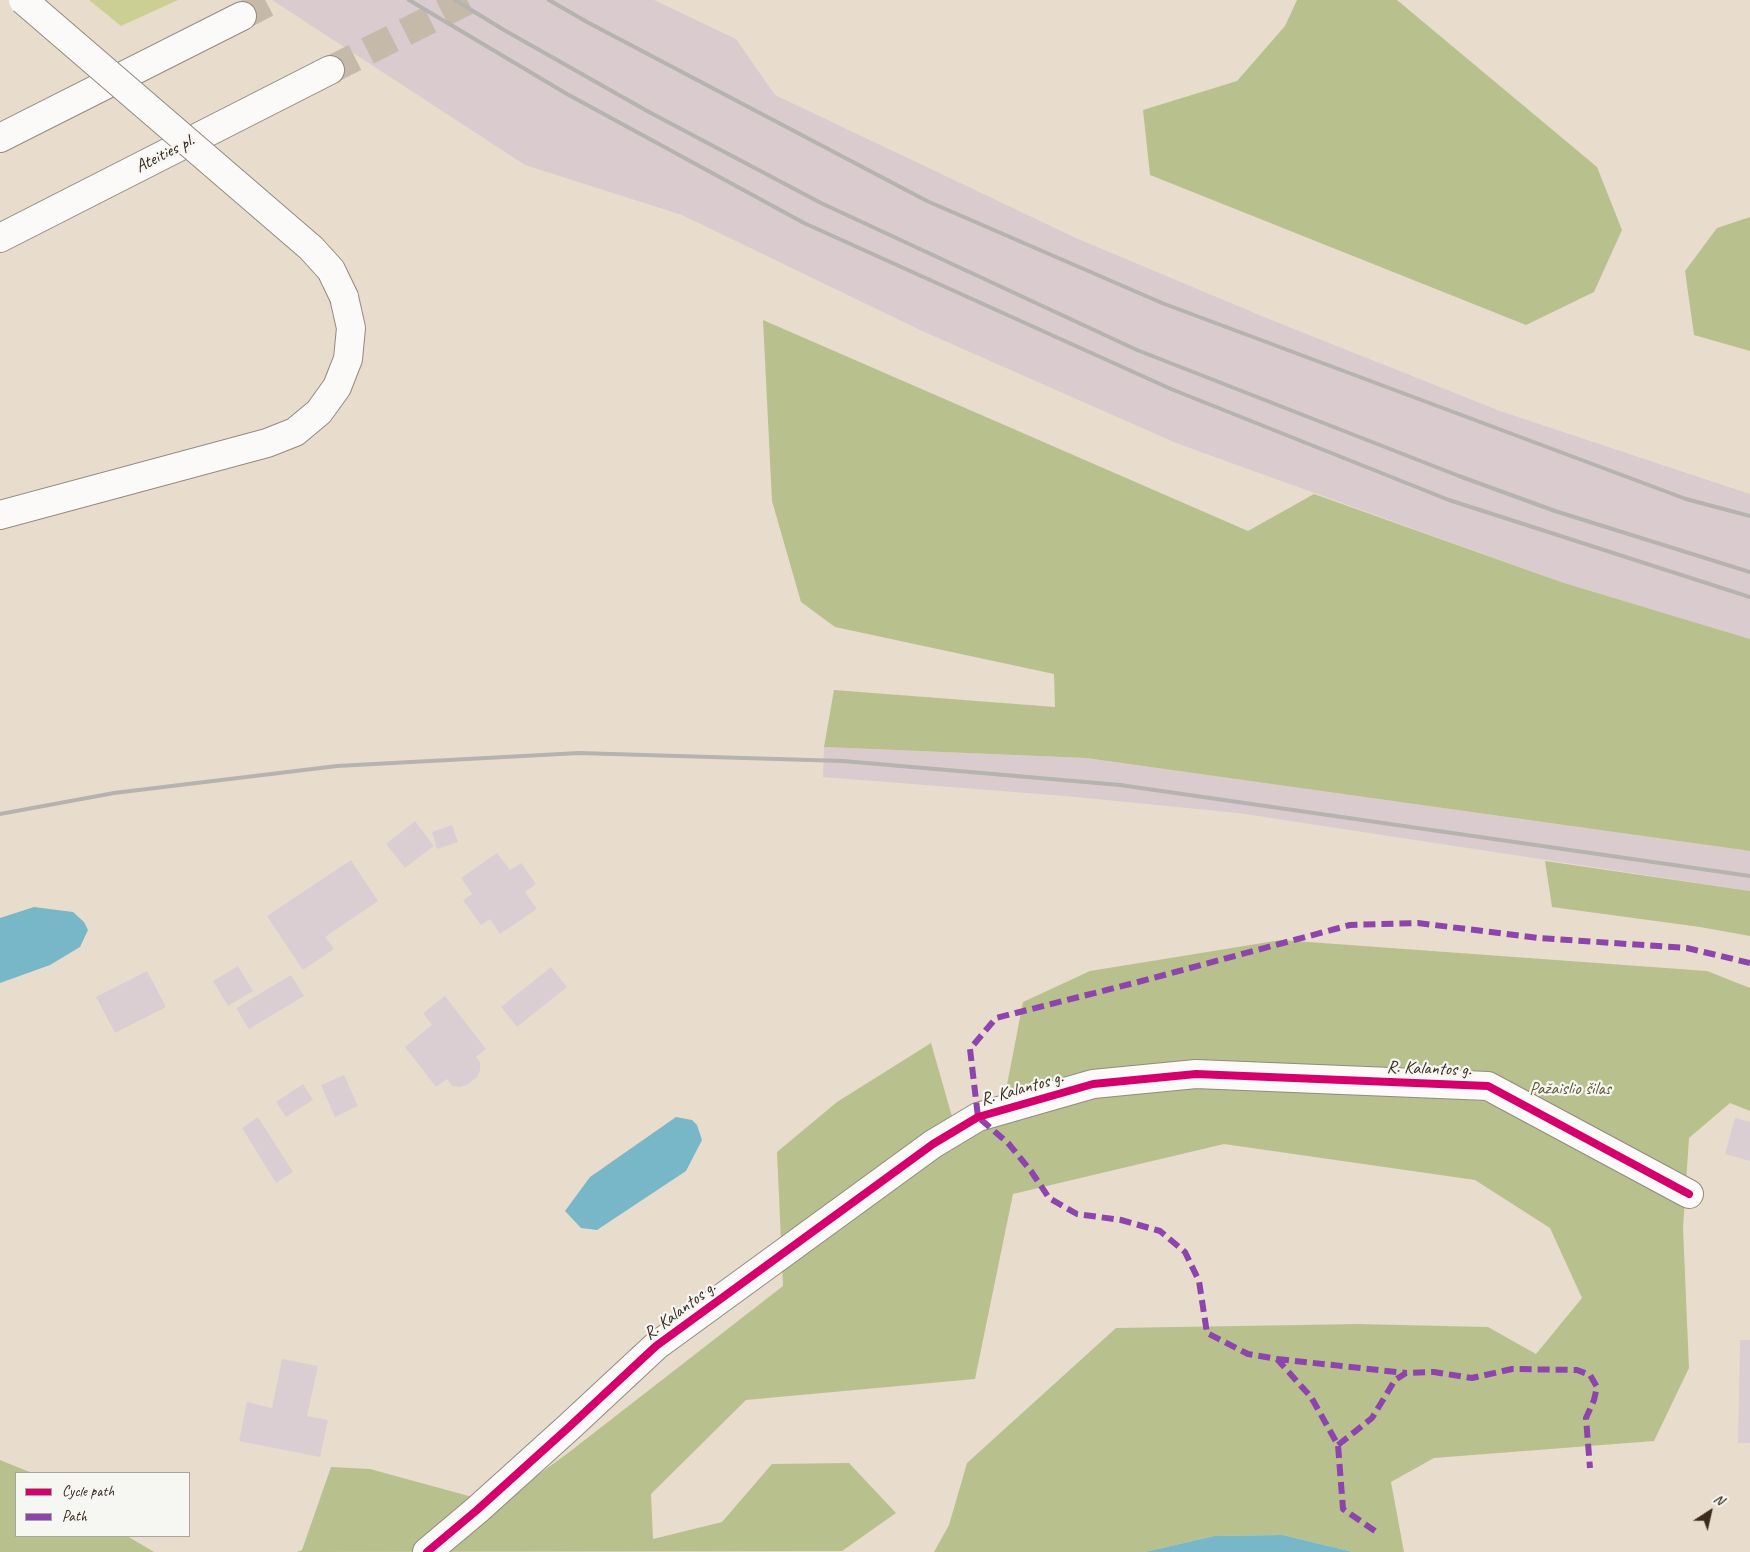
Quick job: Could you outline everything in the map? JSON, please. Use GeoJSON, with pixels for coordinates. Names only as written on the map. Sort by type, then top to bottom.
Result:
{"type":"FeatureCollection","features":[{"type":"Feature","properties":{"kind":"main road"},"geometry":{"type":"LineString","coordinates":[[0,515],[267,443],[294,432],[319,412],[337,388],[348,359],[351,328],[344,297],[331,270],[311,248],[23,0]]}},
{"type":"Feature","properties":{"kind":"main road"},"geometry":{"type":"LineString","coordinates":[[0,138],[242,16]]}},
{"type":"Feature","properties":{"kind":"main road","name":"Ateities pl."},"geometry":{"type":"LineString","coordinates":[[0,238],[330,70]]}},
{"type":"Feature","properties":{"kind":"main road","name":"R. Kalantos g."},"geometry":{"type":"LineString","coordinates":[[427,1552],[541,1453],[656,1346],[933,1144],[978,1117],[1093,1084],[1196,1074],[1488,1086],[1689,1194]]}},
{"type":"Feature","properties":{"kind":"shaded area"},"geometry":{"type":"Polygon","coordinates":[[[272,0],[654,0],[736,39],[775,95],[1076,238],[1264,317],[1500,411],[1750,494],[1750,639],[1561,582],[1176,443],[920,330],[682,215],[525,165],[272,0]]]}},
{"type":"Feature","properties":{"kind":"shaded area"},"geometry":{"type":"Polygon","coordinates":[[[824,747],[1086,758],[1750,851],[1750,891],[1238,813],[1065,796],[823,777],[824,747]]]}},
{"type":"Feature","properties":{"kind":"green space"},"geometry":{"type":"Polygon","coordinates":[[[89,0],[178,0],[121,26],[89,0]]]}},
{"type":"Feature","properties":{"kind":"green space"},"geometry":{"type":"Polygon","coordinates":[[[1297,0],[1397,0],[1597,167],[1622,230],[1594,292],[1526,325],[1150,175],[1143,110],[1237,81],[1285,26],[1297,0]]]}},
{"type":"Feature","properties":{"kind":"green space"},"geometry":{"type":"Polygon","coordinates":[[[1750,217],[1750,351],[1694,335],[1685,271],[1717,228],[1750,217]]]}},
{"type":"Feature","properties":{"kind":"green space"},"geometry":{"type":"Polygon","coordinates":[[[763,320],[1248,531],[1314,494],[1561,582],[1750,639],[1750,851],[1086,758],[824,747],[834,690],[1055,707],[1054,674],[835,627],[801,602],[772,501],[763,320]]]}},
{"type":"Feature","properties":{"kind":"green space"},"geometry":{"type":"Polygon","coordinates":[[[1545,861],[1750,891],[1750,936],[1700,927],[1552,907],[1545,861]]]}},
{"type":"Feature","properties":{"kind":"green space","name":"Pažaislio šilas"},"geometry":{"type":"Polygon","coordinates":[[[1281,940],[1707,971],[1750,988],[1750,1111],[1730,1103],[1689,1138],[1683,1228],[1689,1368],[1654,1441],[1434,1458],[1391,1482],[1404,1552],[1353,1552],[1283,1535],[1214,1536],[1145,1552],[934,1552],[949,1525],[967,1463],[1116,1328],[1358,1324],[1488,1327],[1536,1354],[1582,1298],[1550,1228],[1475,1180],[1224,1144],[1013,1194],[975,1379],[746,1400],[651,1494],[653,1539],[722,1522],[772,1464],[849,1463],[896,1513],[842,1551],[297,1552],[302,1550],[331,1467],[370,1469],[498,1504],[568,1453],[783,1286],[777,1152],[837,1102],[931,1043],[955,1127],[1000,1121],[1023,1002],[1090,971],[1281,940]]]}},
{"type":"Feature","properties":{"kind":"green space"},"geometry":{"type":"Polygon","coordinates":[[[0,1460],[30,1472],[15,1472],[15,1537],[129,1537],[154,1552],[0,1552],[0,1460]]]}},
{"type":"Feature","properties":{"kind":"water"},"geometry":{"type":"Polygon","coordinates":[[[34,907],[73,912],[84,922],[88,930],[80,947],[50,965],[0,983],[0,918],[34,907]]]}},
{"type":"Feature","properties":{"kind":"water"},"geometry":{"type":"Polygon","coordinates":[[[676,1117],[692,1120],[697,1125],[702,1140],[686,1171],[597,1230],[581,1228],[565,1211],[590,1177],[676,1117]]]}},
{"type":"Feature","properties":{"kind":"water"},"geometry":{"type":"Polygon","coordinates":[[[1283,1535],[1353,1552],[1145,1552],[1214,1536],[1283,1535]]]}},
{"type":"Feature","properties":{"kind":"building"},"geometry":{"type":"Polygon","coordinates":[[[415,821],[434,846],[405,868],[386,844],[415,821]]]}},
{"type":"Feature","properties":{"kind":"building"},"geometry":{"type":"Polygon","coordinates":[[[452,825],[458,842],[437,849],[432,832],[452,825]]]}},
{"type":"Feature","properties":{"kind":"building"},"geometry":{"type":"Polygon","coordinates":[[[497,853],[510,870],[521,863],[536,884],[525,892],[537,909],[500,934],[490,919],[481,925],[463,900],[472,894],[461,878],[497,853]]]}},
{"type":"Feature","properties":{"kind":"building"},"geometry":{"type":"Polygon","coordinates":[[[351,860],[378,901],[325,937],[334,949],[303,970],[267,916],[351,860]]]}},
{"type":"Feature","properties":{"kind":"building"},"geometry":{"type":"Polygon","coordinates":[[[238,966],[253,991],[228,1006],[213,981],[238,966]]]}},
{"type":"Feature","properties":{"kind":"building"},"geometry":{"type":"Polygon","coordinates":[[[551,967],[567,987],[517,1027],[501,1007],[551,967]]]}},
{"type":"Feature","properties":{"kind":"building"},"geometry":{"type":"Polygon","coordinates":[[[147,971],[166,1007],[115,1033],[96,997],[147,971]]]}},
{"type":"Feature","properties":{"kind":"building"},"geometry":{"type":"Polygon","coordinates":[[[291,975],[304,996],[249,1029],[236,1008],[291,975]]]}},
{"type":"Feature","properties":{"kind":"building"},"geometry":{"type":"Polygon","coordinates":[[[445,996],[486,1049],[476,1057],[480,1062],[480,1070],[477,1077],[467,1085],[460,1087],[452,1086],[447,1079],[436,1087],[405,1047],[432,1025],[423,1013],[445,996]]]}},
{"type":"Feature","properties":{"kind":"building"},"geometry":{"type":"Polygon","coordinates":[[[344,1075],[358,1106],[335,1117],[321,1085],[344,1075]]]}},
{"type":"Feature","properties":{"kind":"building"},"geometry":{"type":"Polygon","coordinates":[[[303,1084],[313,1100],[286,1117],[276,1102],[303,1084]]]}},
{"type":"Feature","properties":{"kind":"building"},"geometry":{"type":"Polygon","coordinates":[[[258,1117],[293,1172],[276,1183],[242,1128],[258,1117]]]}},
{"type":"Feature","properties":{"kind":"building"},"geometry":{"type":"Polygon","coordinates":[[[1735,1118],[1750,1122],[1750,1161],[1725,1154],[1735,1118]]]}},
{"type":"Feature","properties":{"kind":"building"},"geometry":{"type":"Polygon","coordinates":[[[1740,1340],[1750,1340],[1750,1443],[1738,1443],[1740,1340]]]}},
{"type":"Feature","properties":{"kind":"building"},"geometry":{"type":"Polygon","coordinates":[[[282,1359],[318,1366],[307,1416],[328,1420],[320,1457],[239,1441],[247,1402],[272,1408],[282,1359]]]}},
{"type":"Feature","properties":{"kind":"tunnel"},"geometry":{"type":"LineString","coordinates":[[242,16],[273,0]]}},
{"type":"Feature","properties":{"kind":"tunnel"},"geometry":{"type":"LineString","coordinates":[[330,70],[469,0]]}},
{"type":"Feature","properties":{"kind":"railway"},"geometry":{"type":"LineString","coordinates":[[409,0],[567,94],[804,223],[1171,389],[1449,500],[1750,597]]}},
{"type":"Feature","properties":{"kind":"railway"},"geometry":{"type":"LineString","coordinates":[[455,0],[649,112],[821,203],[1137,350],[1459,476],[1555,511],[1750,572]]}},
{"type":"Feature","properties":{"kind":"railway"},"geometry":{"type":"LineString","coordinates":[[549,0],[587,22],[927,201],[1162,303],[1686,499],[1750,516]]}},
{"type":"Feature","properties":{"kind":"railway"},"geometry":{"type":"LineString","coordinates":[[0,814],[114,793],[337,766],[579,753],[843,761],[1120,785],[1750,876]]}},
{"type":"Feature","properties":{"kind":"marked path"},"geometry":{"type":"LineString","coordinates":[[1375,1531],[1343,1509],[1338,1445],[1311,1397],[1277,1359],[1248,1354],[1207,1333],[1199,1281],[1185,1252],[1160,1231],[1121,1220],[1077,1214],[1049,1198],[1031,1171],[1008,1143],[978,1117],[970,1049],[996,1018],[1350,925],[1418,923],[1539,938],[1687,948],[1750,963]]}},
{"type":"Feature","properties":{"kind":"marked path"},"geometry":{"type":"LineString","coordinates":[[1277,1359],[1406,1373]]}},
{"type":"Feature","properties":{"kind":"marked path"},"geometry":{"type":"LineString","coordinates":[[1338,1445],[1372,1418],[1395,1380],[1406,1373],[1434,1372],[1472,1378],[1512,1369],[1577,1370],[1590,1375],[1597,1387],[1594,1400],[1586,1418],[1590,1468]]}},
{"type":"Feature","properties":{"kind":"cycle path"},"geometry":{"type":"LineString","coordinates":[[427,1552],[477,1510],[656,1346],[933,1144],[978,1117],[1093,1084],[1196,1074],[1488,1086],[1689,1194]]}}]}
